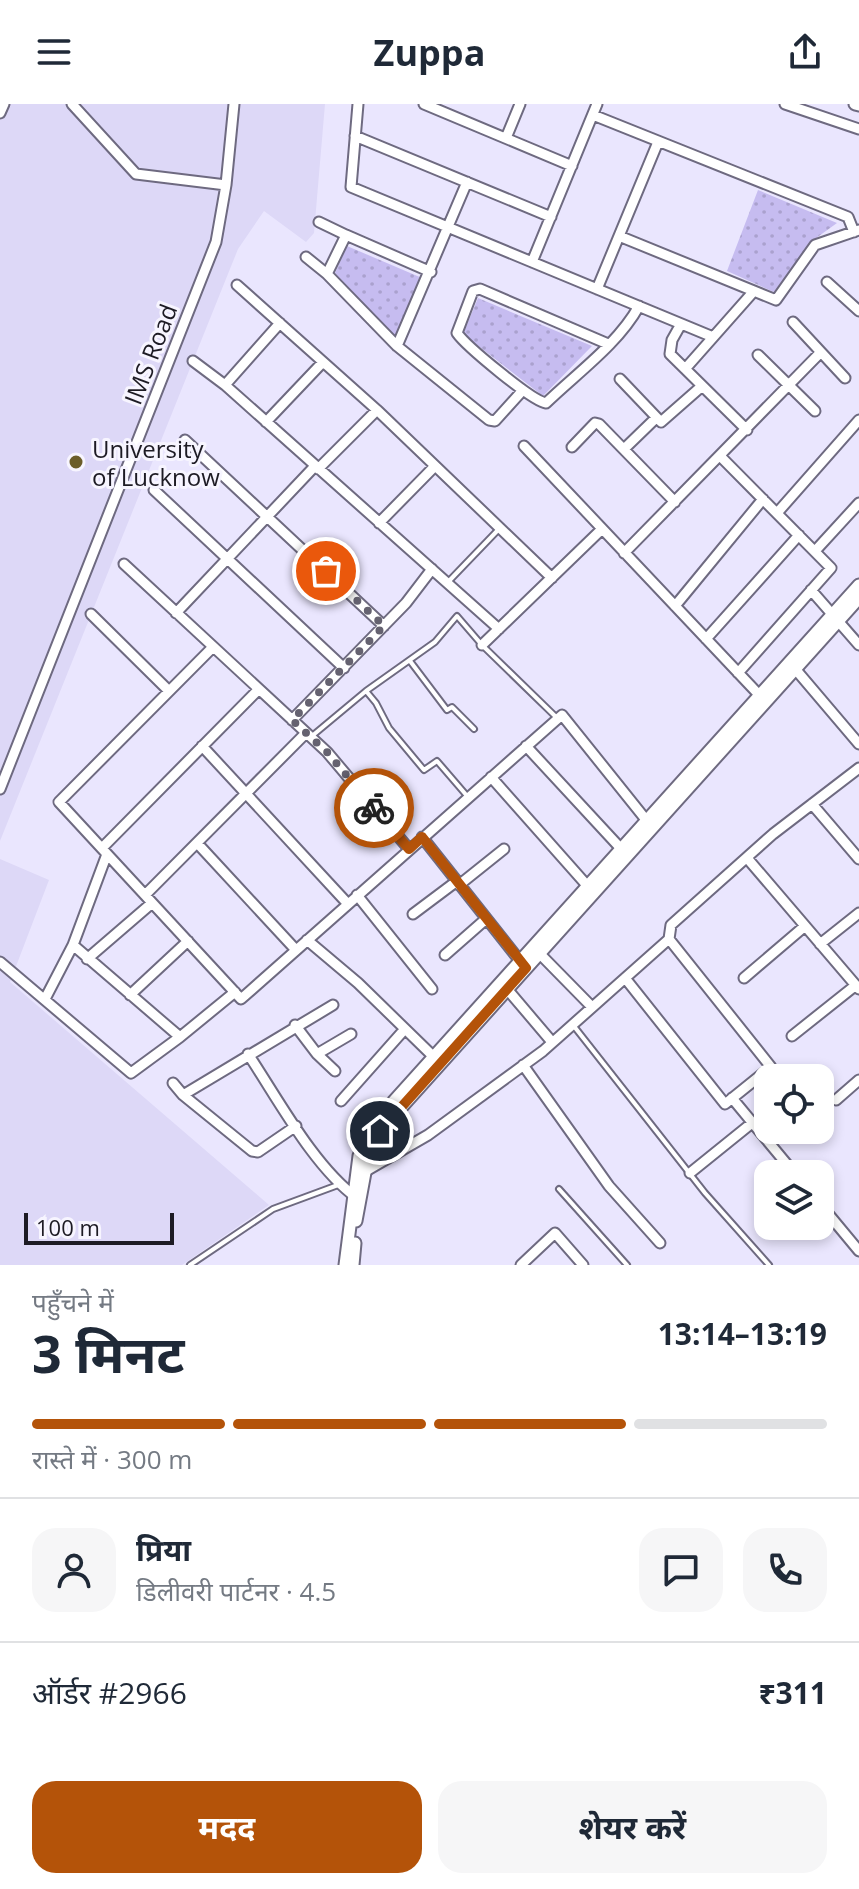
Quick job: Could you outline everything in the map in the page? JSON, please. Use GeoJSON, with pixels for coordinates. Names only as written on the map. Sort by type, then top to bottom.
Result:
{"type":"FeatureCollection","features":[{"type":"Feature","properties":{"kind":"street"},"geometry":{"type":"LineString","coordinates":[[0,113],[4,104]]}},
{"type":"Feature","properties":{"kind":"street"},"geometry":{"type":"LineString","coordinates":[[72,104],[136,174],[226,185]]}},
{"type":"Feature","properties":{"kind":"street","name":"IMS Road"},"geometry":{"type":"LineString","coordinates":[[0,789],[1,777],[216,242],[226,185],[234,104]]}},
{"type":"Feature","properties":{"kind":"street"},"geometry":{"type":"LineString","coordinates":[[358,104],[351,187],[713,337]]}},
{"type":"Feature","properties":{"kind":"street"},"geometry":{"type":"LineString","coordinates":[[424,104],[572,166]]}},
{"type":"Feature","properties":{"kind":"street"},"geometry":{"type":"LineString","coordinates":[[506,138],[520,104]]}},
{"type":"Feature","properties":{"kind":"street"},"geometry":{"type":"LineString","coordinates":[[532,262],[597,104]]}},
{"type":"Feature","properties":{"kind":"street"},"geometry":{"type":"LineString","coordinates":[[785,104],[859,129]]}},
{"type":"Feature","properties":{"kind":"street"},"geometry":{"type":"LineString","coordinates":[[593,115],[848,217],[856,231],[815,245],[776,300],[619,236]]}},
{"type":"Feature","properties":{"kind":"street"},"geometry":{"type":"LineString","coordinates":[[355,136],[551,217]]}},
{"type":"Feature","properties":{"kind":"street"},"geometry":{"type":"LineString","coordinates":[[597,289],[658,142]]}},
{"type":"Feature","properties":{"kind":"street"},"geometry":{"type":"LineString","coordinates":[[397,346],[467,182]]}},
{"type":"Feature","properties":{"kind":"street"},"geometry":{"type":"LineString","coordinates":[[319,222],[431,272]]}},
{"type":"Feature","properties":{"kind":"street"},"geometry":{"type":"LineString","coordinates":[[327,274],[346,235]]}},
{"type":"Feature","properties":{"kind":"street"},"geometry":{"type":"LineString","coordinates":[[306,257],[327,274],[397,346],[489,420],[495,421],[523,390]]}},
{"type":"Feature","properties":{"kind":"street"},"geometry":{"type":"LineString","coordinates":[[827,282],[859,311]]}},
{"type":"Feature","properties":{"kind":"street"},"geometry":{"type":"LineString","coordinates":[[237,285],[377,410],[552,578]]}},
{"type":"Feature","properties":{"kind":"street"},"geometry":{"type":"LineString","coordinates":[[608,344],[480,289],[473,291],[457,333],[523,390],[546,403],[608,344],[630,323],[639,306]]}},
{"type":"Feature","properties":{"kind":"street"},"geometry":{"type":"LineString","coordinates":[[685,369],[754,291]]}},
{"type":"Feature","properties":{"kind":"street"},"geometry":{"type":"LineString","coordinates":[[793,322],[845,378]]}},
{"type":"Feature","properties":{"kind":"street"},"geometry":{"type":"LineString","coordinates":[[225,385],[280,323]]}},
{"type":"Feature","properties":{"kind":"street"},"geometry":{"type":"LineString","coordinates":[[681,324],[672,340],[670,354],[747,430]]}},
{"type":"Feature","properties":{"kind":"street"},"geometry":{"type":"LineString","coordinates":[[624,553],[820,353]]}},
{"type":"Feature","properties":{"kind":"street"},"geometry":{"type":"LineString","coordinates":[[758,355],[815,411]]}},
{"type":"Feature","properties":{"kind":"street"},"geometry":{"type":"LineString","coordinates":[[193,361],[225,385],[499,629]]}},
{"type":"Feature","properties":{"kind":"street"},"geometry":{"type":"LineString","coordinates":[[266,422],[323,362]]}},
{"type":"Feature","properties":{"kind":"street"},"geometry":{"type":"LineString","coordinates":[[620,379],[663,422],[702,386]]}},
{"type":"Feature","properties":{"kind":"street"},"geometry":{"type":"LineString","coordinates":[[176,613],[267,516],[377,410]]}},
{"type":"Feature","properties":{"kind":"street"},"geometry":{"type":"LineString","coordinates":[[624,449],[656,418]]}},
{"type":"Feature","properties":{"kind":"street"},"geometry":{"type":"LineString","coordinates":[[777,513],[859,420]]}},
{"type":"Feature","properties":{"kind":"street"},"geometry":{"type":"LineString","coordinates":[[572,447],[595,423],[675,502]]}},
{"type":"Feature","properties":{"kind":"street"},"geometry":{"type":"LineString","coordinates":[[185,440],[384,626]]}},
{"type":"Feature","properties":{"kind":"street"},"geometry":{"type":"LineString","coordinates":[[524,446],[762,698]]}},
{"type":"Feature","properties":{"kind":"street"},"geometry":{"type":"LineString","coordinates":[[721,457],[831,568],[738,673]]}},
{"type":"Feature","properties":{"kind":"street"},"geometry":{"type":"LineString","coordinates":[[379,523],[435,466]]}},
{"type":"Feature","properties":{"kind":"street"},"geometry":{"type":"LineString","coordinates":[[154,490],[344,668]]}},
{"type":"Feature","properties":{"kind":"street"},"geometry":{"type":"LineString","coordinates":[[675,606],[763,499]]}},
{"type":"Feature","properties":{"kind":"street"},"geometry":{"type":"LineString","coordinates":[[815,551],[859,503]]}},
{"type":"Feature","properties":{"kind":"street"},"geometry":{"type":"LineString","coordinates":[[482,645],[602,529]]}},
{"type":"Feature","properties":{"kind":"street"},"geometry":{"type":"LineString","coordinates":[[706,639],[799,535]]}},
{"type":"Feature","properties":{"kind":"street"},"geometry":{"type":"LineString","coordinates":[[124,564],[327,752],[409,849]]}},
{"type":"Feature","properties":{"kind":"street"},"geometry":{"type":"LineString","coordinates":[[292,720],[406,603],[432,569]]}},
{"type":"Feature","properties":{"kind":"street"},"geometry":{"type":"LineString","coordinates":[[590,890],[539,953],[523,965],[507,989],[437,1060],[375,1122],[359,1156],[356,1198],[353,1265],[345,1265],[356,1198],[369,1151],[380,1131],[437,1060],[762,698],[836,617],[859,585]]}},
{"type":"Feature","properties":{"kind":"street"},"geometry":{"type":"LineString","coordinates":[[811,590],[859,645]]}},
{"type":"Feature","properties":{"kind":"street"},"geometry":{"type":"LineString","coordinates":[[836,617],[859,598]]}},
{"type":"Feature","properties":{"kind":"street"},"geometry":{"type":"LineString","coordinates":[[91,614],[169,691]]}},
{"type":"Feature","properties":{"kind":"street"},"geometry":{"type":"LineString","coordinates":[[213,647],[59,802],[241,999],[562,715],[650,824]]}},
{"type":"Feature","properties":{"kind":"street"},"geometry":{"type":"LineString","coordinates":[[792,665],[859,744]]}},
{"type":"Feature","properties":{"kind":"street"},"geometry":{"type":"LineString","coordinates":[[45,999],[73,945],[104,851],[259,689]]}},
{"type":"Feature","properties":{"kind":"street"},"geometry":{"type":"LineString","coordinates":[[87,959],[149,899],[197,843],[247,792],[308,735]]}},
{"type":"Feature","properties":{"kind":"street"},"geometry":{"type":"LineString","coordinates":[[202,746],[348,904]]}},
{"type":"Feature","properties":{"kind":"street"},"geometry":{"type":"LineString","coordinates":[[526,746],[624,852]]}},
{"type":"Feature","properties":{"kind":"street"},"geometry":{"type":"LineString","coordinates":[[364,1172],[428,1135],[552,1042],[669,939],[671,925],[747,858],[859,768]]}},
{"type":"Feature","properties":{"kind":"street"},"geometry":{"type":"LineString","coordinates":[[491,777],[590,890]]}},
{"type":"Feature","properties":{"kind":"street"},"geometry":{"type":"LineString","coordinates":[[812,804],[859,859]]}},
{"type":"Feature","properties":{"kind":"street"},"geometry":{"type":"LineString","coordinates":[[422,837],[523,965]]}},
{"type":"Feature","properties":{"kind":"street"},"geometry":{"type":"LineString","coordinates":[[197,843],[296,950]]}},
{"type":"Feature","properties":{"kind":"street"},"geometry":{"type":"LineString","coordinates":[[413,914],[504,849]]}},
{"type":"Feature","properties":{"kind":"street"},"geometry":{"type":"LineString","coordinates":[[747,858],[857,987],[792,1036]]}},
{"type":"Feature","properties":{"kind":"street"},"geometry":{"type":"LineString","coordinates":[[357,895],[432,989]]}},
{"type":"Feature","properties":{"kind":"street"},"geometry":{"type":"LineString","coordinates":[[820,944],[859,913]]}},
{"type":"Feature","properties":{"kind":"street"},"geometry":{"type":"LineString","coordinates":[[445,955],[486,919]]}},
{"type":"Feature","properties":{"kind":"street"},"geometry":{"type":"LineString","coordinates":[[744,978],[805,926]]}},
{"type":"Feature","properties":{"kind":"street"},"geometry":{"type":"LineString","coordinates":[[625,978],[725,1104],[771,1067],[669,939]]}},
{"type":"Feature","properties":{"kind":"street"},"geometry":{"type":"LineString","coordinates":[[307,940],[358,983],[437,1060]]}},
{"type":"Feature","properties":{"kind":"street"},"geometry":{"type":"LineString","coordinates":[[130,995],[188,941]]}},
{"type":"Feature","properties":{"kind":"street"},"geometry":{"type":"LineString","coordinates":[[73,945],[180,1037]]}},
{"type":"Feature","properties":{"kind":"street"},"geometry":{"type":"LineString","coordinates":[[539,953],[592,1007]]}},
{"type":"Feature","properties":{"kind":"street"},"geometry":{"type":"LineString","coordinates":[[0,962],[131,1073],[235,992]]}},
{"type":"Feature","properties":{"kind":"street"},"geometry":{"type":"LineString","coordinates":[[507,989],[552,1042]]}},
{"type":"Feature","properties":{"kind":"street"},"geometry":{"type":"LineString","coordinates":[[183,1095],[295,1025],[333,1005]]}},
{"type":"Feature","properties":{"kind":"street"},"geometry":{"type":"LineString","coordinates":[[295,1025],[317,1054],[335,1071]]}},
{"type":"Feature","properties":{"kind":"street"},"geometry":{"type":"LineString","coordinates":[[341,1101],[404,1030]]}},
{"type":"Feature","properties":{"kind":"street"},"geometry":{"type":"LineString","coordinates":[[317,1054],[351,1034]]}},
{"type":"Feature","properties":{"kind":"street"},"geometry":{"type":"LineString","coordinates":[[248,1054],[339,1185],[356,1198]]}},
{"type":"Feature","properties":{"kind":"street"},"geometry":{"type":"LineString","coordinates":[[523,1065],[609,1186],[660,1243]]}},
{"type":"Feature","properties":{"kind":"street"},"geometry":{"type":"LineString","coordinates":[[836,1100],[859,1080]]}},
{"type":"Feature","properties":{"kind":"street"},"geometry":{"type":"LineString","coordinates":[[173,1083],[183,1095],[252,1151],[258,1152],[296,1126]]}},
{"type":"Feature","properties":{"kind":"street"},"geometry":{"type":"LineString","coordinates":[[732,1098],[783,1160]]}},
{"type":"Feature","properties":{"kind":"street"},"geometry":{"type":"LineString","coordinates":[[690,1173],[752,1123]]}},
{"type":"Feature","properties":{"kind":"street"},"geometry":{"type":"LineString","coordinates":[[834,1221],[859,1251]]}},
{"type":"Feature","properties":{"kind":"street"},"geometry":{"type":"LineString","coordinates":[[521,1265],[555,1233],[583,1265]]}},
{"type":"Feature","properties":{"kind":"lane"},"geometry":{"type":"LineString","coordinates":[[447,583],[500,528]]}},
{"type":"Feature","properties":{"kind":"lane"},"geometry":{"type":"LineString","coordinates":[[308,735],[435,642],[457,616],[557,719]]}},
{"type":"Feature","properties":{"kind":"lane"},"geometry":{"type":"LineString","coordinates":[[410,661],[447,710],[452,707],[474,729]]}},
{"type":"Feature","properties":{"kind":"lane"},"geometry":{"type":"LineString","coordinates":[[366,691],[389,728],[424,770],[437,761],[468,797]]}},
{"type":"Feature","properties":{"kind":"lane"},"geometry":{"type":"LineString","coordinates":[[573,1024],[705,1193],[769,1265]]}},
{"type":"Feature","properties":{"kind":"lane"},"geometry":{"type":"LineString","coordinates":[[190,1265],[273,1209],[339,1185]]}},
{"type":"Feature","properties":{"kind":"lane"},"geometry":{"type":"LineString","coordinates":[[559,1189],[627,1265]]}},
{"type":"Feature","properties":{"kind":"shaded area","name":"University of Lucknow"},"geometry":{"type":"Polygon","coordinates":[[[0,104],[325,104],[314,233],[306,242],[264,211],[238,249],[0,841],[0,104]]]}},
{"type":"Feature","properties":{"kind":"shaded area"},"geometry":{"type":"Polygon","coordinates":[[[758,190],[837,223],[812,241],[774,292],[727,271],[758,190]]]}},
{"type":"Feature","properties":{"kind":"shaded area"},"geometry":{"type":"Polygon","coordinates":[[[347,246],[422,278],[396,338],[335,273],[347,246]]]}},
{"type":"Feature","properties":{"kind":"shaded area"},"geometry":{"type":"Polygon","coordinates":[[[478,298],[592,346],[543,396],[463,334],[478,298]]]}},
{"type":"Feature","properties":{"kind":"shaded area"},"geometry":{"type":"Polygon","coordinates":[[[0,859],[49,880],[10,982],[269,1205],[182,1265],[0,1265],[0,859]]]}},
{"type":"Feature","properties":{"kind":"way so far"},"geometry":{"type":"LineString","coordinates":[[326,571],[384,626],[292,720],[327,752],[374,808]]}},
{"type":"Feature","properties":{"kind":"place","name":"University of Lucknow"},"geometry":{"type":"Point","coordinates":[76,462]}},
{"type":"Feature","properties":{"kind":"route"},"geometry":{"type":"LineString","coordinates":[[374,808],[409,849],[422,837],[526,968],[380,1131]]}}]}
